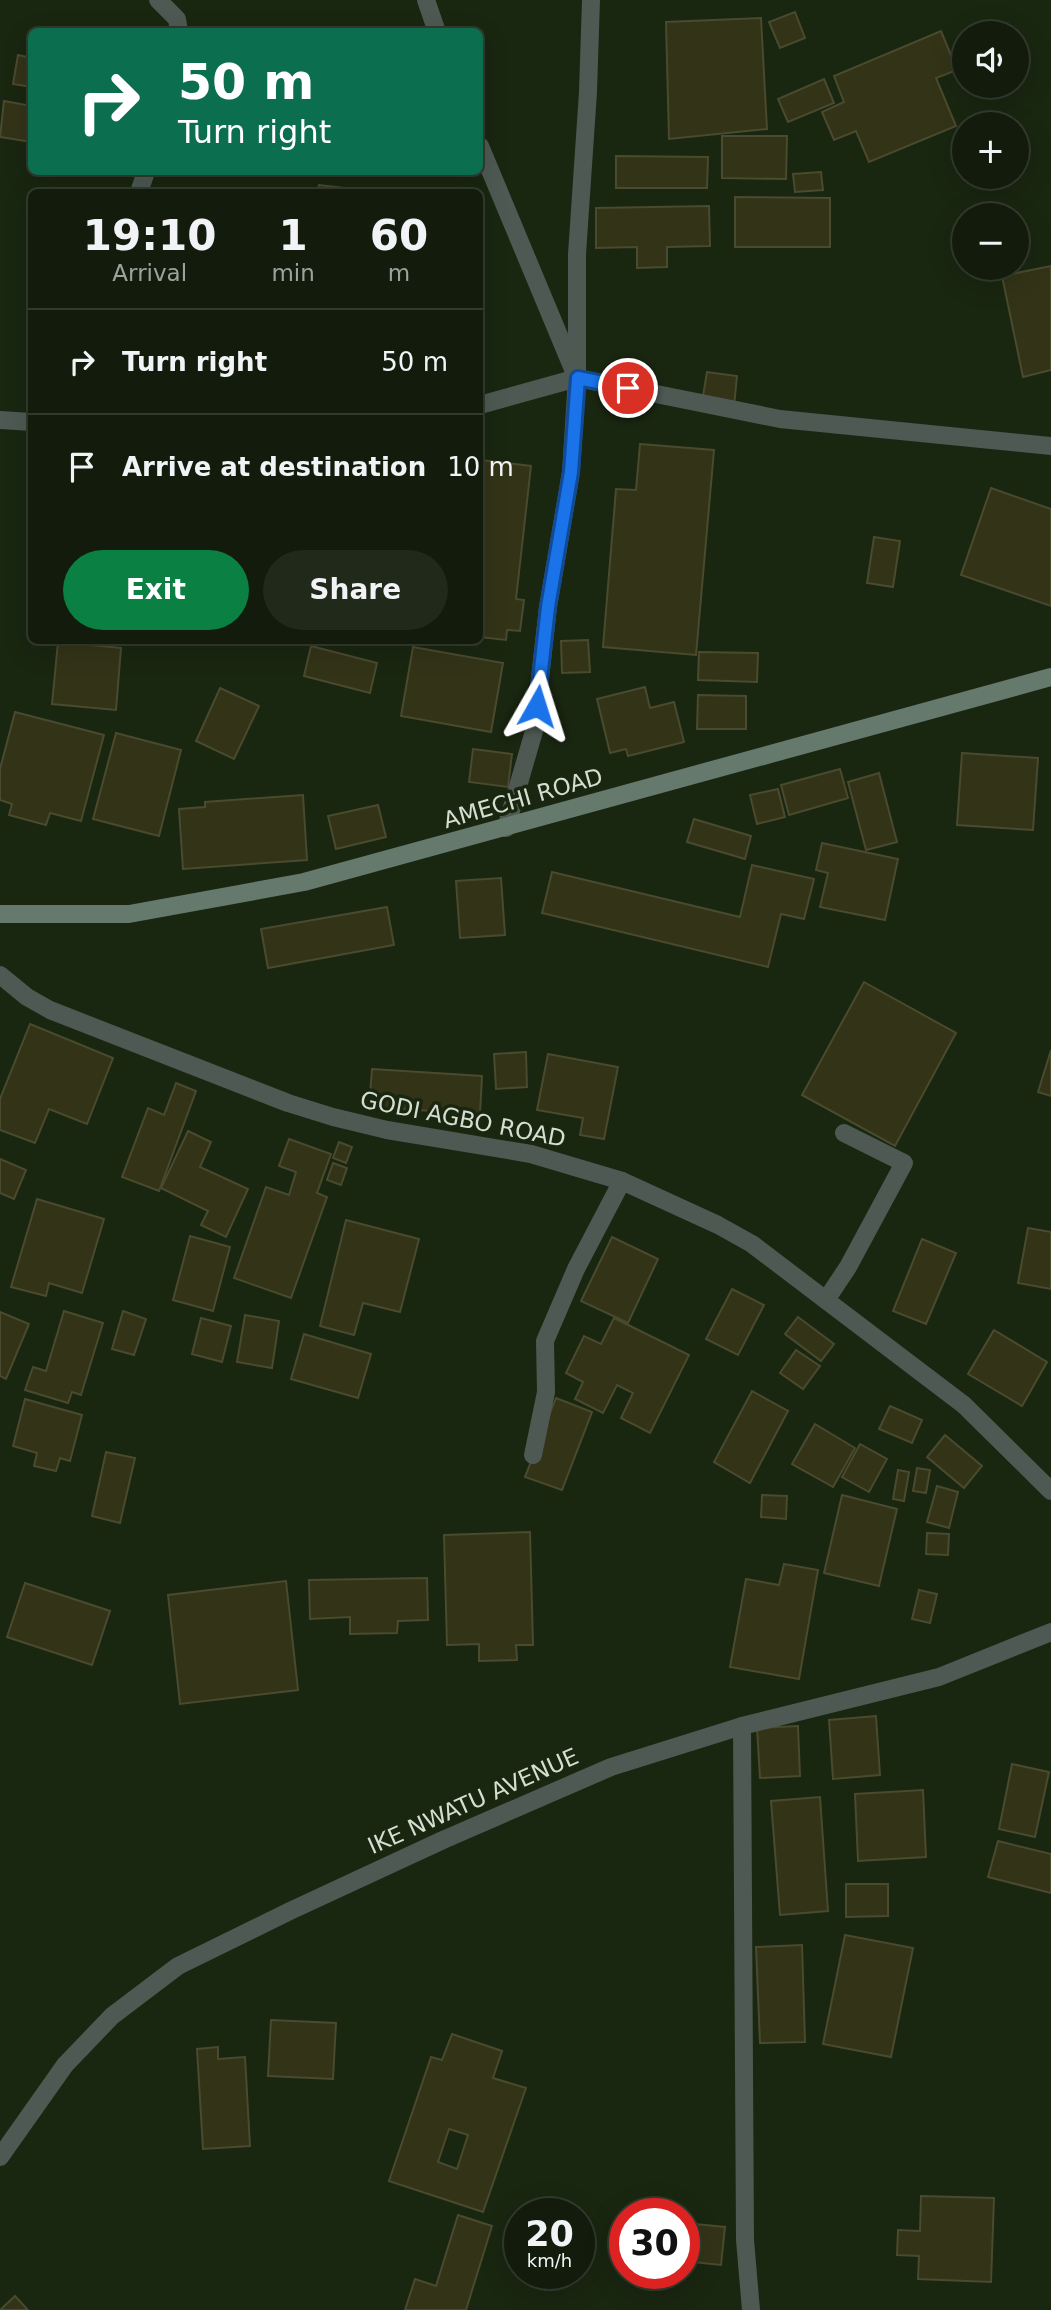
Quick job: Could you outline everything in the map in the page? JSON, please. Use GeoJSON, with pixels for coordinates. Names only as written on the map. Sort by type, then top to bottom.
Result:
{"type":"FeatureCollection","features":[{"type":"Feature","properties":{"kind":"main road","name":"AMECHI ROAD"},"geometry":{"type":"LineString","coordinates":[[0,914],[129,914],[304,882],[1051,677]]}},
{"type":"Feature","properties":{"kind":"street"},"geometry":{"type":"LineString","coordinates":[[158,0],[177,19],[178,28]]}},
{"type":"Feature","properties":{"kind":"street"},"geometry":{"type":"LineString","coordinates":[[426,0],[436,28]]}},
{"type":"Feature","properties":{"kind":"street"},"geometry":{"type":"LineString","coordinates":[[506,828],[534,731],[548,607],[571,472],[578,378],[576,254],[588,92],[591,0]]}},
{"type":"Feature","properties":{"kind":"street"},"geometry":{"type":"LineString","coordinates":[[483,153],[578,378]]}},
{"type":"Feature","properties":{"kind":"street"},"geometry":{"type":"LineString","coordinates":[[483,404],[578,378],[780,419],[1051,446]]}},
{"type":"Feature","properties":{"kind":"street"},"geometry":{"type":"LineString","coordinates":[[0,420],[28,422]]}},
{"type":"Feature","properties":{"kind":"street","name":"GODI AGBO ROAD"},"geometry":{"type":"LineString","coordinates":[[0,975],[27,997],[50,1010],[288,1103],[333,1118],[387,1130],[531,1154],[622,1181],[718,1225],[752,1244],[964,1405],[1051,1491]]}},
{"type":"Feature","properties":{"kind":"street"},"geometry":{"type":"LineString","coordinates":[[826,1300],[848,1267],[904,1163],[844,1133]]}},
{"type":"Feature","properties":{"kind":"street"},"geometry":{"type":"LineString","coordinates":[[533,1455],[546,1392],[545,1341],[576,1269],[622,1181]]}},
{"type":"Feature","properties":{"kind":"street","name":"IKE NWATU AVENUE"},"geometry":{"type":"LineString","coordinates":[[0,2157],[65,2065],[112,2016],[178,1966],[290,1910],[598,1772],[742,1726],[939,1677],[1051,1632]]}},
{"type":"Feature","properties":{"kind":"street"},"geometry":{"type":"LineString","coordinates":[[742,1726],[745,2240],[751,2310]]}},
{"type":"Feature","properties":{"kind":"building"},"geometry":{"type":"Polygon","coordinates":[[[795,12],[805,38],[780,48],[769,22],[795,12]]]}},
{"type":"Feature","properties":{"kind":"building"},"geometry":{"type":"Polygon","coordinates":[[[761,18],[767,129],[669,139],[666,22],[761,18]]]}},
{"type":"Feature","properties":{"kind":"building"},"geometry":{"type":"Polygon","coordinates":[[[941,31],[952,58],[952,72],[936,78],[952,116],[952,128],[869,162],[856,131],[834,140],[822,112],[844,102],[834,76],[941,31]]]}},
{"type":"Feature","properties":{"kind":"building"},"geometry":{"type":"Polygon","coordinates":[[[18,55],[28,57],[28,86],[13,84],[18,55]]]}},
{"type":"Feature","properties":{"kind":"building"},"geometry":{"type":"Polygon","coordinates":[[[824,79],[834,103],[788,122],[778,99],[824,79]]]}},
{"type":"Feature","properties":{"kind":"building"},"geometry":{"type":"Polygon","coordinates":[[[4,101],[28,105],[28,141],[0,137],[4,101]]]}},
{"type":"Feature","properties":{"kind":"building"},"geometry":{"type":"Polygon","coordinates":[[[722,136],[787,136],[786,179],[722,178],[722,136]]]}},
{"type":"Feature","properties":{"kind":"building"},"geometry":{"type":"Polygon","coordinates":[[[616,156],[708,157],[707,188],[616,188],[616,156]]]}},
{"type":"Feature","properties":{"kind":"building"},"geometry":{"type":"Polygon","coordinates":[[[821,172],[823,190],[795,192],[793,174],[821,172]]]}},
{"type":"Feature","properties":{"kind":"building"},"geometry":{"type":"Polygon","coordinates":[[[319,185],[345,188],[345,189],[318,189],[319,185]]]}},
{"type":"Feature","properties":{"kind":"building"},"geometry":{"type":"Polygon","coordinates":[[[735,197],[830,198],[830,247],[735,247],[735,197]]]}},
{"type":"Feature","properties":{"kind":"building"},"geometry":{"type":"Polygon","coordinates":[[[709,206],[710,246],[667,247],[667,267],[637,268],[637,247],[596,248],[596,208],[709,206]]]}},
{"type":"Feature","properties":{"kind":"building"},"geometry":{"type":"Polygon","coordinates":[[[1051,266],[1051,370],[1023,377],[1003,280],[1029,280],[1029,270],[1051,266]]]}},
{"type":"Feature","properties":{"kind":"building"},"geometry":{"type":"Polygon","coordinates":[[[707,372],[737,376],[734,406],[702,402],[707,372]]]}},
{"type":"Feature","properties":{"kind":"building"},"geometry":{"type":"Polygon","coordinates":[[[640,444],[714,450],[696,655],[603,647],[616,489],[636,490],[640,444]]]}},
{"type":"Feature","properties":{"kind":"building"},"geometry":{"type":"Polygon","coordinates":[[[483,460],[531,466],[516,599],[524,600],[520,631],[507,630],[506,640],[483,637],[483,460]]]}},
{"type":"Feature","properties":{"kind":"building"},"geometry":{"type":"Polygon","coordinates":[[[991,488],[1051,509],[1051,606],[961,575],[991,488]]]}},
{"type":"Feature","properties":{"kind":"building"},"geometry":{"type":"Polygon","coordinates":[[[874,537],[900,541],[893,587],[867,583],[874,537]]]}},
{"type":"Feature","properties":{"kind":"building"},"geometry":{"type":"Polygon","coordinates":[[[588,640],[590,672],[562,673],[561,641],[588,640]]]}},
{"type":"Feature","properties":{"kind":"building"},"geometry":{"type":"Polygon","coordinates":[[[58,644],[121,648],[116,710],[52,704],[58,644]]]}},
{"type":"Feature","properties":{"kind":"building"},"geometry":{"type":"Polygon","coordinates":[[[311,646],[377,663],[370,693],[304,676],[311,646]]]}},
{"type":"Feature","properties":{"kind":"building"},"geometry":{"type":"Polygon","coordinates":[[[413,647],[503,663],[491,732],[401,716],[413,647]]]}},
{"type":"Feature","properties":{"kind":"building"},"geometry":{"type":"Polygon","coordinates":[[[699,652],[758,653],[757,682],[698,680],[699,652]]]}},
{"type":"Feature","properties":{"kind":"building"},"geometry":{"type":"Polygon","coordinates":[[[645,687],[650,708],[674,702],[684,742],[628,756],[626,749],[610,753],[597,699],[645,687]]]}},
{"type":"Feature","properties":{"kind":"building"},"geometry":{"type":"Polygon","coordinates":[[[220,688],[259,706],[234,759],[196,741],[220,688]]]}},
{"type":"Feature","properties":{"kind":"building"},"geometry":{"type":"Polygon","coordinates":[[[698,695],[746,696],[746,729],[697,729],[698,695]]]}},
{"type":"Feature","properties":{"kind":"building"},"geometry":{"type":"Polygon","coordinates":[[[15,712],[104,735],[81,821],[50,813],[46,825],[9,815],[12,804],[0,800],[0,769],[15,712]]]}},
{"type":"Feature","properties":{"kind":"building"},"geometry":{"type":"Polygon","coordinates":[[[116,733],[181,750],[159,836],[93,819],[116,733]]]}},
{"type":"Feature","properties":{"kind":"building"},"geometry":{"type":"Polygon","coordinates":[[[473,749],[512,754],[508,787],[469,782],[473,749]]]}},
{"type":"Feature","properties":{"kind":"building"},"geometry":{"type":"Polygon","coordinates":[[[962,753],[1038,758],[1033,830],[957,825],[962,753]]]}},
{"type":"Feature","properties":{"kind":"building"},"geometry":{"type":"Polygon","coordinates":[[[840,769],[848,798],[789,815],[781,785],[840,769]]]}},
{"type":"Feature","properties":{"kind":"building"},"geometry":{"type":"Polygon","coordinates":[[[879,773],[897,842],[866,850],[848,782],[879,773]]]}},
{"type":"Feature","properties":{"kind":"building"},"geometry":{"type":"Polygon","coordinates":[[[778,789],[785,817],[757,824],[750,795],[778,789]]]}},
{"type":"Feature","properties":{"kind":"building"},"geometry":{"type":"Polygon","coordinates":[[[303,795],[307,860],[183,869],[179,809],[205,807],[205,802],[303,795]]]}},
{"type":"Feature","properties":{"kind":"building"},"geometry":{"type":"Polygon","coordinates":[[[378,805],[386,837],[336,849],[328,816],[378,805]]]}},
{"type":"Feature","properties":{"kind":"building"},"geometry":{"type":"Polygon","coordinates":[[[694,819],[751,836],[745,859],[687,842],[694,819]]]}},
{"type":"Feature","properties":{"kind":"building"},"geometry":{"type":"Polygon","coordinates":[[[822,843],[898,859],[885,920],[820,907],[828,873],[816,870],[822,843]]]}},
{"type":"Feature","properties":{"kind":"building"},"geometry":{"type":"Polygon","coordinates":[[[752,865],[814,879],[804,919],[781,914],[768,967],[542,913],[552,872],[740,917],[752,865]]]}},
{"type":"Feature","properties":{"kind":"building"},"geometry":{"type":"Polygon","coordinates":[[[501,878],[505,935],[460,938],[456,881],[501,878]]]}},
{"type":"Feature","properties":{"kind":"building"},"geometry":{"type":"Polygon","coordinates":[[[387,907],[394,945],[268,968],[261,929],[387,907]]]}},
{"type":"Feature","properties":{"kind":"building"},"geometry":{"type":"Polygon","coordinates":[[[864,982],[956,1033],[895,1146],[802,1095],[864,982]]]}},
{"type":"Feature","properties":{"kind":"building"},"geometry":{"type":"Polygon","coordinates":[[[30,1024],[113,1058],[87,1124],[49,1109],[35,1143],[0,1130],[0,1099],[30,1024]]]}},
{"type":"Feature","properties":{"kind":"building"},"geometry":{"type":"Polygon","coordinates":[[[1051,1050],[1051,1096],[1038,1092],[1051,1050]]]}},
{"type":"Feature","properties":{"kind":"building"},"geometry":{"type":"Polygon","coordinates":[[[526,1052],[527,1087],[496,1089],[494,1054],[526,1052]]]}},
{"type":"Feature","properties":{"kind":"building"},"geometry":{"type":"Polygon","coordinates":[[[548,1054],[618,1067],[604,1139],[580,1135],[583,1118],[537,1110],[548,1054]]]}},
{"type":"Feature","properties":{"kind":"building"},"geometry":{"type":"Polygon","coordinates":[[[372,1069],[482,1076],[480,1114],[369,1107],[372,1069]]]}},
{"type":"Feature","properties":{"kind":"building"},"geometry":{"type":"Polygon","coordinates":[[[176,1083],[196,1091],[159,1191],[122,1177],[148,1108],[164,1115],[176,1083]]]}},
{"type":"Feature","properties":{"kind":"building"},"geometry":{"type":"Polygon","coordinates":[[[188,1131],[211,1142],[200,1167],[248,1189],[226,1237],[201,1225],[208,1211],[161,1188],[188,1131]]]}},
{"type":"Feature","properties":{"kind":"building"},"geometry":{"type":"Polygon","coordinates":[[[289,1139],[331,1154],[317,1193],[327,1197],[291,1298],[234,1278],[266,1187],[289,1195],[296,1172],[279,1166],[289,1139]]]}},
{"type":"Feature","properties":{"kind":"building"},"geometry":{"type":"Polygon","coordinates":[[[339,1142],[352,1147],[346,1163],[333,1158],[339,1142]]]}},
{"type":"Feature","properties":{"kind":"building"},"geometry":{"type":"Polygon","coordinates":[[[0,1159],[26,1170],[14,1199],[0,1193],[0,1159]]]}},
{"type":"Feature","properties":{"kind":"building"},"geometry":{"type":"Polygon","coordinates":[[[333,1163],[347,1168],[341,1185],[327,1180],[333,1163]]]}},
{"type":"Feature","properties":{"kind":"building"},"geometry":{"type":"Polygon","coordinates":[[[37,1199],[104,1219],[82,1293],[49,1283],[46,1296],[11,1287],[37,1199]]]}},
{"type":"Feature","properties":{"kind":"building"},"geometry":{"type":"Polygon","coordinates":[[[346,1220],[419,1239],[400,1312],[363,1303],[354,1335],[320,1326],[346,1220]]]}},
{"type":"Feature","properties":{"kind":"building"},"geometry":{"type":"Polygon","coordinates":[[[1028,1228],[1051,1232],[1051,1289],[1018,1283],[1028,1228]]]}},
{"type":"Feature","properties":{"kind":"building"},"geometry":{"type":"Polygon","coordinates":[[[190,1236],[230,1247],[213,1311],[173,1300],[190,1236]]]}},
{"type":"Feature","properties":{"kind":"building"},"geometry":{"type":"Polygon","coordinates":[[[612,1237],[658,1259],[628,1323],[581,1301],[612,1237]]]}},
{"type":"Feature","properties":{"kind":"building"},"geometry":{"type":"Polygon","coordinates":[[[922,1239],[956,1253],[926,1324],[893,1311],[922,1239]]]}},
{"type":"Feature","properties":{"kind":"building"},"geometry":{"type":"Polygon","coordinates":[[[732,1289],[764,1305],[738,1355],[706,1339],[732,1289]]]}},
{"type":"Feature","properties":{"kind":"building"},"geometry":{"type":"Polygon","coordinates":[[[64,1311],[103,1323],[81,1395],[72,1392],[68,1403],[25,1390],[33,1367],[46,1371],[64,1311]]]}},
{"type":"Feature","properties":{"kind":"building"},"geometry":{"type":"Polygon","coordinates":[[[123,1311],[146,1319],[134,1355],[112,1349],[123,1311]]]}},
{"type":"Feature","properties":{"kind":"building"},"geometry":{"type":"Polygon","coordinates":[[[0,1312],[29,1324],[6,1379],[0,1376],[0,1312]]]}},
{"type":"Feature","properties":{"kind":"building"},"geometry":{"type":"Polygon","coordinates":[[[245,1315],[279,1321],[272,1368],[237,1362],[245,1315]]]}},
{"type":"Feature","properties":{"kind":"building"},"geometry":{"type":"Polygon","coordinates":[[[798,1317],[834,1344],[821,1361],[785,1334],[798,1317]]]}},
{"type":"Feature","properties":{"kind":"building"},"geometry":{"type":"Polygon","coordinates":[[[201,1318],[231,1326],[222,1362],[192,1354],[201,1318]]]}},
{"type":"Feature","properties":{"kind":"building"},"geometry":{"type":"Polygon","coordinates":[[[614,1318],[689,1355],[650,1433],[621,1418],[633,1393],[617,1385],[603,1413],[575,1399],[583,1382],[566,1373],[584,1336],[601,1344],[614,1318]]]}},
{"type":"Feature","properties":{"kind":"building"},"geometry":{"type":"Polygon","coordinates":[[[994,1330],[1047,1362],[1022,1406],[968,1374],[994,1330]]]}},
{"type":"Feature","properties":{"kind":"building"},"geometry":{"type":"Polygon","coordinates":[[[304,1334],[371,1354],[358,1398],[291,1379],[304,1334]]]}},
{"type":"Feature","properties":{"kind":"building"},"geometry":{"type":"Polygon","coordinates":[[[796,1350],[820,1366],[803,1389],[780,1373],[796,1350]]]}},
{"type":"Feature","properties":{"kind":"building"},"geometry":{"type":"Polygon","coordinates":[[[752,1391],[788,1411],[750,1483],[714,1462],[752,1391]]]}},
{"type":"Feature","properties":{"kind":"building"},"geometry":{"type":"Polygon","coordinates":[[[556,1398],[592,1412],[562,1490],[525,1477],[556,1398]]]}},
{"type":"Feature","properties":{"kind":"building"},"geometry":{"type":"Polygon","coordinates":[[[25,1399],[82,1415],[70,1461],[60,1458],[56,1471],[34,1466],[37,1453],[13,1446],[25,1399]]]}},
{"type":"Feature","properties":{"kind":"building"},"geometry":{"type":"Polygon","coordinates":[[[890,1406],[922,1420],[912,1443],[879,1429],[890,1406]]]}},
{"type":"Feature","properties":{"kind":"building"},"geometry":{"type":"Polygon","coordinates":[[[815,1424],[855,1448],[833,1487],[792,1464],[815,1424]]]}},
{"type":"Feature","properties":{"kind":"building"},"geometry":{"type":"Polygon","coordinates":[[[945,1435],[982,1466],[964,1488],[927,1457],[945,1435]]]}},
{"type":"Feature","properties":{"kind":"building"},"geometry":{"type":"Polygon","coordinates":[[[860,1444],[887,1459],[869,1492],[842,1477],[860,1444]]]}},
{"type":"Feature","properties":{"kind":"building"},"geometry":{"type":"Polygon","coordinates":[[[106,1452],[135,1458],[120,1523],[92,1516],[106,1452]]]}},
{"type":"Feature","properties":{"kind":"building"},"geometry":{"type":"Polygon","coordinates":[[[917,1468],[930,1470],[926,1493],[913,1491],[917,1468]]]}},
{"type":"Feature","properties":{"kind":"building"},"geometry":{"type":"Polygon","coordinates":[[[898,1470],[909,1472],[904,1501],[893,1499],[898,1470]]]}},
{"type":"Feature","properties":{"kind":"building"},"geometry":{"type":"Polygon","coordinates":[[[937,1486],[958,1492],[949,1528],[927,1522],[937,1486]]]}},
{"type":"Feature","properties":{"kind":"building"},"geometry":{"type":"Polygon","coordinates":[[[762,1495],[787,1496],[786,1519],[761,1517],[762,1495]]]}},
{"type":"Feature","properties":{"kind":"building"},"geometry":{"type":"Polygon","coordinates":[[[842,1495],[897,1509],[879,1586],[824,1573],[842,1495]]]}},
{"type":"Feature","properties":{"kind":"building"},"geometry":{"type":"Polygon","coordinates":[[[530,1532],[533,1645],[516,1645],[517,1660],[479,1661],[479,1644],[447,1645],[444,1535],[530,1532]]]}},
{"type":"Feature","properties":{"kind":"building"},"geometry":{"type":"Polygon","coordinates":[[[927,1533],[949,1534],[948,1555],[926,1554],[927,1533]]]}},
{"type":"Feature","properties":{"kind":"building"},"geometry":{"type":"Polygon","coordinates":[[[784,1564],[818,1570],[799,1679],[730,1667],[746,1579],[779,1585],[784,1564]]]}},
{"type":"Feature","properties":{"kind":"building"},"geometry":{"type":"Polygon","coordinates":[[[427,1578],[428,1620],[398,1621],[397,1633],[350,1634],[350,1617],[310,1619],[309,1580],[427,1578]]]}},
{"type":"Feature","properties":{"kind":"building"},"geometry":{"type":"Polygon","coordinates":[[[286,1581],[298,1690],[180,1704],[168,1595],[286,1581]]]}},
{"type":"Feature","properties":{"kind":"building"},"geometry":{"type":"Polygon","coordinates":[[[25,1583],[110,1611],[92,1665],[7,1637],[25,1583]]]}},
{"type":"Feature","properties":{"kind":"building"},"geometry":{"type":"Polygon","coordinates":[[[919,1590],[937,1594],[930,1623],[912,1619],[919,1590]]]}},
{"type":"Feature","properties":{"kind":"building"},"geometry":{"type":"Polygon","coordinates":[[[876,1716],[880,1775],[833,1779],[829,1720],[876,1716]]]}},
{"type":"Feature","properties":{"kind":"building"},"geometry":{"type":"Polygon","coordinates":[[[798,1726],[800,1776],[760,1778],[757,1728],[798,1726]]]}},
{"type":"Feature","properties":{"kind":"building"},"geometry":{"type":"Polygon","coordinates":[[[1012,1764],[1049,1772],[1035,1837],[999,1829],[1012,1764]]]}},
{"type":"Feature","properties":{"kind":"building"},"geometry":{"type":"Polygon","coordinates":[[[923,1790],[926,1857],[858,1861],[855,1794],[923,1790]]]}},
{"type":"Feature","properties":{"kind":"building"},"geometry":{"type":"Polygon","coordinates":[[[820,1797],[828,1911],[780,1915],[771,1801],[820,1797]]]}},
{"type":"Feature","properties":{"kind":"building"},"geometry":{"type":"Polygon","coordinates":[[[998,1841],[1051,1854],[1051,1893],[988,1877],[998,1841]]]}},
{"type":"Feature","properties":{"kind":"building"},"geometry":{"type":"Polygon","coordinates":[[[846,1884],[888,1884],[888,1916],[846,1917],[846,1884]]]}},
{"type":"Feature","properties":{"kind":"building"},"geometry":{"type":"Polygon","coordinates":[[[845,1935],[913,1948],[891,2057],[823,2044],[845,1935]]]}},
{"type":"Feature","properties":{"kind":"building"},"geometry":{"type":"Polygon","coordinates":[[[802,1945],[805,2042],[760,2043],[756,1947],[802,1945]]]}},
{"type":"Feature","properties":{"kind":"building"},"geometry":{"type":"Polygon","coordinates":[[[271,2020],[336,2023],[333,2079],[268,2076],[271,2020]]]}},
{"type":"Feature","properties":{"kind":"building"},"geometry":{"type":"Polygon","coordinates":[[[452,2034],[502,2051],[493,2078],[526,2088],[483,2212],[389,2181],[431,2057],[442,2060],[452,2034]],[[449,2129],[438,2162],[457,2169],[468,2135],[449,2129]]]}},
{"type":"Feature","properties":{"kind":"building"},"geometry":{"type":"Polygon","coordinates":[[[218,2047],[218,2059],[245,2057],[250,2146],[203,2149],[197,2049],[218,2047]]]}},
{"type":"Feature","properties":{"kind":"building"},"geometry":{"type":"Polygon","coordinates":[[[921,2196],[994,2198],[991,2282],[918,2279],[919,2256],[897,2255],[898,2230],[920,2231],[921,2196]]]}},
{"type":"Feature","properties":{"kind":"building"},"geometry":{"type":"Polygon","coordinates":[[[458,2215],[492,2226],[466,2310],[405,2310],[415,2279],[436,2286],[458,2215]]]}},
{"type":"Feature","properties":{"kind":"building"},"geometry":{"type":"Polygon","coordinates":[[[700,2225],[725,2227],[721,2265],[700,2263],[700,2225]]]}},
{"type":"Feature","properties":{"kind":"building"},"geometry":{"type":"Polygon","coordinates":[[[15,2296],[28,2310],[0,2310],[15,2296]]]}},
{"type":"Feature","properties":{"kind":"route"},"geometry":{"type":"LineString","coordinates":[[537,706],[548,607],[571,472],[578,378],[628,388]]}}]}
